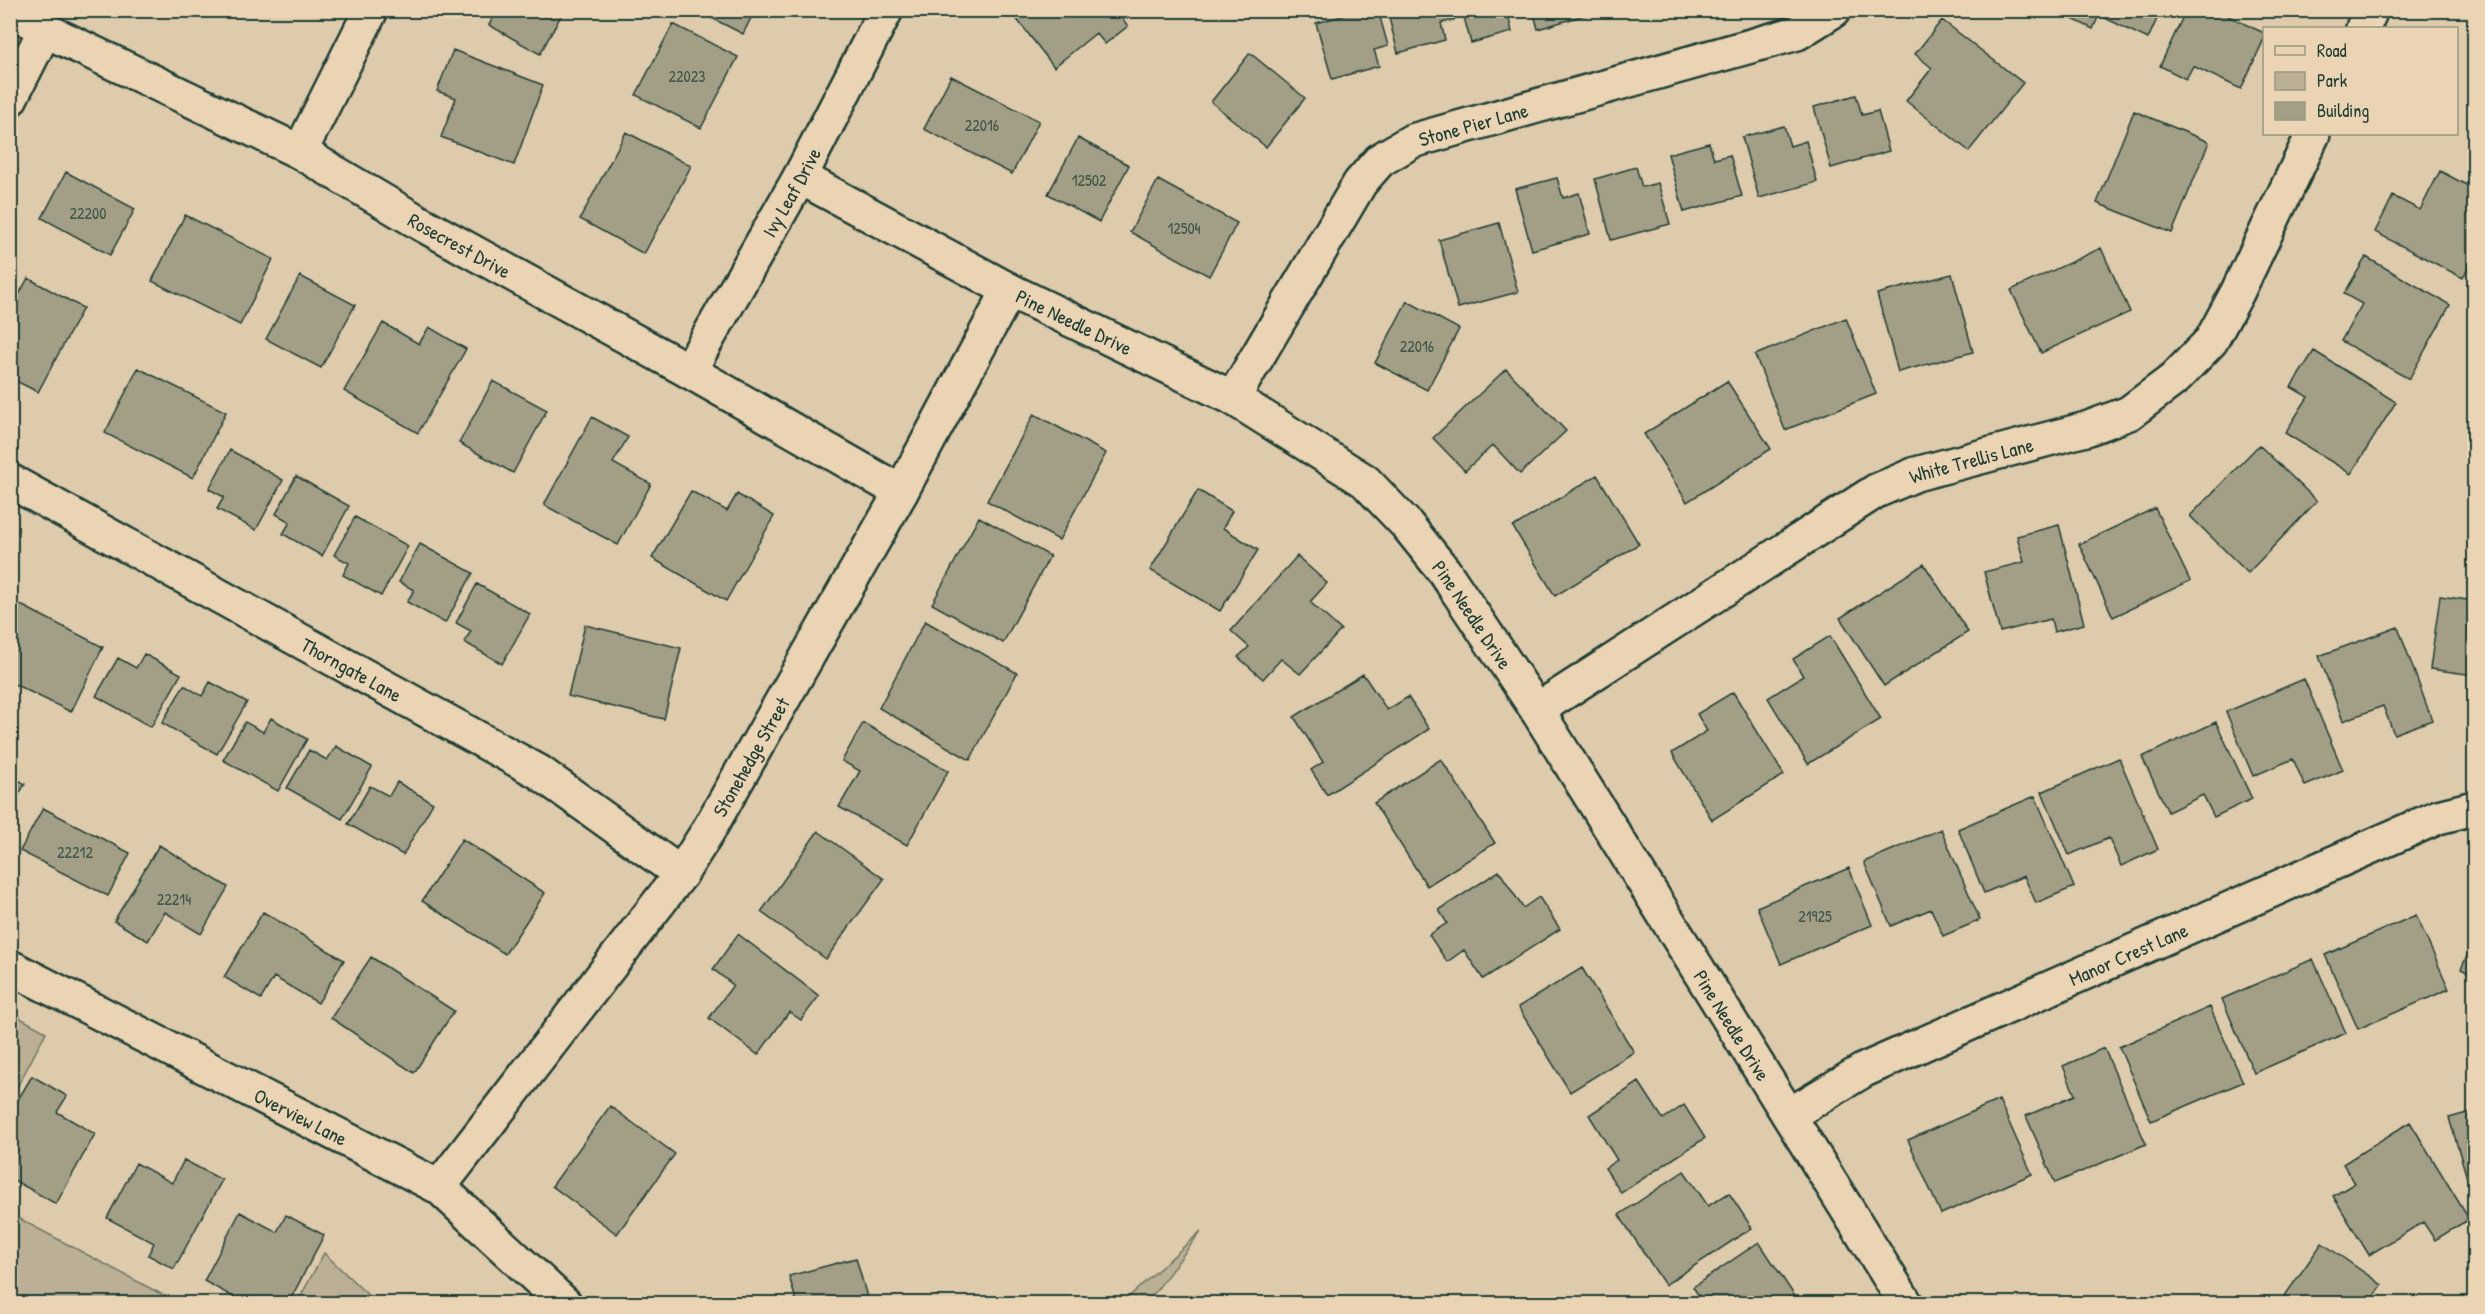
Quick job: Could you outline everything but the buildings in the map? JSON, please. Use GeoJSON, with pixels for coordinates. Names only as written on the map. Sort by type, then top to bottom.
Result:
{"type":"FeatureCollection","features":[{"type":"Feature","properties":{"kind":"street","name":"Rosecrest Drive"},"geometry":{"type":"LineString","coordinates":[[12,10],[45,30],[300,152],[420,223],[689,371],[901,492]]}},
{"type":"Feature","properties":{"kind":"street"},"geometry":{"type":"LineString","coordinates":[[300,152],[371,10]]}},
{"type":"Feature","properties":{"kind":"street","name":"Ivy Leaf Drive"},"geometry":{"type":"LineString","coordinates":[[689,371],[800,177],[886,10]]}},
{"type":"Feature","properties":{"kind":"street","name":"Stone Pier Lane"},"geometry":{"type":"LineString","coordinates":[[1233,398],[1360,183],[1380,160],[1412,141],[1797,33],[1832,14],[1834,10]]}},
{"type":"Feature","properties":{"kind":"street"},"geometry":{"type":"LineString","coordinates":[[2363,27],[2371,10]]}},
{"type":"Feature","properties":{"kind":"street"},"geometry":{"type":"LineString","coordinates":[[10,99],[45,30]]}},
{"type":"Feature","properties":{"kind":"street","name":"White Trellis Lane"},"geometry":{"type":"LineString","coordinates":[[1536,710],[1876,491],[1916,474],[2086,429],[2129,413],[2173,380],[2211,341],[2313,135]]}},
{"type":"Feature","properties":{"kind":"street","name":"Pine Needle Drive"},"geometry":{"type":"LineString","coordinates":[[800,177],[1009,290],[1233,398],[1365,481],[1407,525],[1444,571],[1536,710],[1906,1304]]}},
{"type":"Feature","properties":{"kind":"street","name":"Stonehedge Street"},"geometry":{"type":"LineString","coordinates":[[439,1187],[681,874],[720,811],[901,492],[1009,290]]}},
{"type":"Feature","properties":{"kind":"street","name":"Thorngate Lane"},"geometry":{"type":"LineString","coordinates":[[10,481],[539,772],[681,874]]}},
{"type":"Feature","properties":{"kind":"street","name":"Manor Crest Lane"},"geometry":{"type":"LineString","coordinates":[[1789,1115],[1864,1070],[2438,817],[2475,808]]}},
{"type":"Feature","properties":{"kind":"street","name":"Overview Lane"},"geometry":{"type":"LineString","coordinates":[[10,967],[439,1187],[565,1304]]}},
{"type":"Feature","properties":{"kind":"green space"},"geometry":{"type":"Polygon","coordinates":[[[11,1013],[46,1032],[11,1099],[11,1013]]]}},
{"type":"Feature","properties":{"kind":"green space"},"geometry":{"type":"Polygon","coordinates":[[[10,1213],[18,1218],[178,1303],[11,1303],[10,1213]]]}},
{"type":"Feature","properties":{"kind":"green space"},"geometry":{"type":"Polygon","coordinates":[[[1201,1231],[1147,1303],[1122,1303],[1201,1231]]]}},
{"type":"Feature","properties":{"kind":"green space"},"geometry":{"type":"Polygon","coordinates":[[[324,1253],[376,1303],[297,1303],[324,1253]]]}}]}
